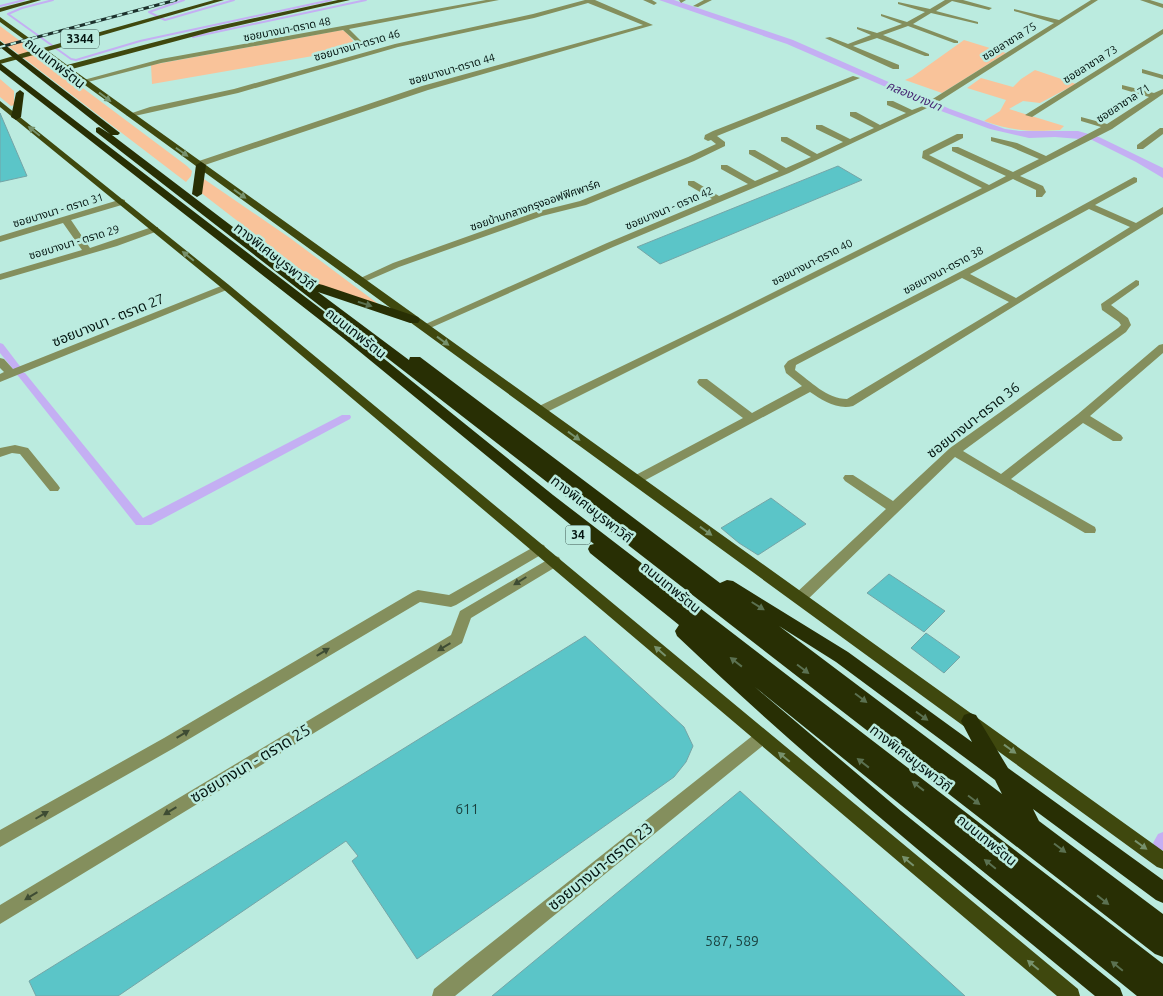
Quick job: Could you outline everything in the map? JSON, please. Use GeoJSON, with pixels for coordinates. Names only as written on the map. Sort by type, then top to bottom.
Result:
{"type":"FeatureCollection","features":[{"type":"Feature","properties":{"kind":"highway","name":"ถนนเทพรัตน"},"geometry":{"type":"LineString","coordinates":[[0,43],[319,288],[1163,927]]}},
{"type":"Feature","properties":{"kind":"highway"},"geometry":{"type":"LineString","coordinates":[[0,49],[604,502],[711,576],[842,657],[1163,893]]}},
{"type":"Feature","properties":{"kind":"highway","name":"ทางพิเศษบูรพาวิถี"},"geometry":{"type":"LineString","coordinates":[[0,56],[1163,946]]}},
{"type":"Feature","properties":{"kind":"highway","name":"ทางพิเศษบูรพาวิถี"},"geometry":{"type":"LineString","coordinates":[[0,66],[347,335],[548,499],[1163,978]]}},
{"type":"Feature","properties":{"kind":"highway","name":"ถนนเทพรัตน"},"geometry":{"type":"LineString","coordinates":[[0,76],[339,341],[690,625],[1155,996]]}},
{"type":"Feature","properties":{"kind":"highway"},"geometry":{"type":"LineString","coordinates":[[16,117],[20,93]]}},
{"type":"Feature","properties":{"kind":"highway"},"geometry":{"type":"LineString","coordinates":[[197,194],[200,165]]}},
{"type":"Feature","properties":{"kind":"highway"},"geometry":{"type":"LineString","coordinates":[[319,288],[419,324]]}},
{"type":"Feature","properties":{"kind":"highway"},"geometry":{"type":"LineString","coordinates":[[548,499],[719,665],[770,711],[1112,996]]}},
{"type":"Feature","properties":{"kind":"highway"},"geometry":{"type":"LineString","coordinates":[[970,721],[1033,827]]}},
{"type":"Feature","properties":{"kind":"main road"},"geometry":{"type":"LineString","coordinates":[[0,10],[38,0]]}},
{"type":"Feature","properties":{"kind":"main road","name":"3344"},"geometry":{"type":"LineString","coordinates":[[0,62],[202,0]]}},
{"type":"Feature","properties":{"kind":"main road","name":"3344"},"geometry":{"type":"LineString","coordinates":[[0,56],[221,0]]}},
{"type":"Feature","properties":{"kind":"main road"},"geometry":{"type":"LineString","coordinates":[[66,68],[208,30],[347,0]]}},
{"type":"Feature","properties":{"kind":"main road","name":"ถนนเทพรัตน"},"geometry":{"type":"LineString","coordinates":[[0,19],[130,116],[1163,861]]}},
{"type":"Feature","properties":{"kind":"main road","name":"34"},"geometry":{"type":"LineString","coordinates":[[0,103],[226,287],[554,561],[761,738],[1071,996]]}},
{"type":"Feature","properties":{"kind":"street","name":"ซอยบางนา-ตราด 48"},"geometry":{"type":"LineString","coordinates":[[84,81],[161,61],[496,0]]}},
{"type":"Feature","properties":{"kind":"street"},"geometry":{"type":"LineString","coordinates":[[646,0],[654,3]]}},
{"type":"Feature","properties":{"kind":"street"},"geometry":{"type":"LineString","coordinates":[[696,6],[709,0]]}},
{"type":"Feature","properties":{"kind":"street"},"geometry":{"type":"LineString","coordinates":[[848,46],[908,24],[950,0]]}},
{"type":"Feature","properties":{"kind":"street"},"geometry":{"type":"LineString","coordinates":[[955,0],[989,8]]}},
{"type":"Feature","properties":{"kind":"street","name":"ซอยลาซาล 75"},"geometry":{"type":"LineString","coordinates":[[934,100],[1095,0]]}},
{"type":"Feature","properties":{"kind":"street"},"geometry":{"type":"LineString","coordinates":[[1143,0],[1163,4]]}},
{"type":"Feature","properties":{"kind":"street"},"geometry":{"type":"LineString","coordinates":[[1156,0],[1163,4]]}},
{"type":"Feature","properties":{"kind":"street","name":"ซอยบางนา-ตราด 46"},"geometry":{"type":"LineString","coordinates":[[130,116],[150,109],[228,93],[397,45],[534,16],[590,1]]}},
{"type":"Feature","properties":{"kind":"street","name":"ซอยบางนา-ตราด 44"},"geometry":{"type":"LineString","coordinates":[[200,165],[425,88],[650,25],[590,1]]}},
{"type":"Feature","properties":{"kind":"street"},"geometry":{"type":"LineString","coordinates":[[900,3],[976,23]]}},
{"type":"Feature","properties":{"kind":"street"},"geometry":{"type":"LineString","coordinates":[[1016,10],[1059,22]]}},
{"type":"Feature","properties":{"kind":"street"},"geometry":{"type":"LineString","coordinates":[[884,15],[956,42]]}},
{"type":"Feature","properties":{"kind":"street"},"geometry":{"type":"LineString","coordinates":[[345,28],[362,45]]}},
{"type":"Feature","properties":{"kind":"street"},"geometry":{"type":"LineString","coordinates":[[859,28],[927,55]]}},
{"type":"Feature","properties":{"kind":"street","name":"ซอยลาซาล 73"},"geometry":{"type":"LineString","coordinates":[[1029,114],[1163,31]]}},
{"type":"Feature","properties":{"kind":"street"},"geometry":{"type":"LineString","coordinates":[[828,38],[896,66]]}},
{"type":"Feature","properties":{"kind":"street"},"geometry":{"type":"LineString","coordinates":[[1145,71],[1163,77]]}},
{"type":"Feature","properties":{"kind":"street","name":"ซอยบ้านกลางกรุงออฟฟิศพาร์ค"},"geometry":{"type":"LineString","coordinates":[[359,281],[396,265],[539,214],[583,202],[722,144],[713,135],[856,78]]}},
{"type":"Feature","properties":{"kind":"street"},"geometry":{"type":"LineString","coordinates":[[1125,87],[1155,96]]}},
{"type":"Feature","properties":{"kind":"street","name":"ซอยลาซาล 71"},"geometry":{"type":"LineString","coordinates":[[1096,134],[1163,91]]}},
{"type":"Feature","properties":{"kind":"street"},"geometry":{"type":"LineString","coordinates":[[890,103],[913,113]]}},
{"type":"Feature","properties":{"kind":"street","name":"ซอยบางนา - ตราด 42"},"geometry":{"type":"LineString","coordinates":[[419,324],[786,171],[923,108]]}},
{"type":"Feature","properties":{"kind":"street"},"geometry":{"type":"LineString","coordinates":[[852,114],[881,128]]}},
{"type":"Feature","properties":{"kind":"street"},"geometry":{"type":"LineString","coordinates":[[1084,119],[1109,127]]}},
{"type":"Feature","properties":{"kind":"street"},"geometry":{"type":"LineString","coordinates":[[819,127],[850,142]]}},
{"type":"Feature","properties":{"kind":"street"},"geometry":{"type":"LineString","coordinates":[[1140,147],[1163,130]]}},
{"type":"Feature","properties":{"kind":"street","name":"ซอยบางนา-ตราด 40"},"geometry":{"type":"LineString","coordinates":[[539,411],[732,317],[1096,134]]}},
{"type":"Feature","properties":{"kind":"street"},"geometry":{"type":"LineString","coordinates":[[960,136],[926,153],[925,156],[989,188]]}},
{"type":"Feature","properties":{"kind":"street"},"geometry":{"type":"LineString","coordinates":[[784,139],[817,157]]}},
{"type":"Feature","properties":{"kind":"street"},"geometry":{"type":"LineString","coordinates":[[994,139],[1014,145],[1046,159]]}},
{"type":"Feature","properties":{"kind":"street"},"geometry":{"type":"LineString","coordinates":[[955,149],[1040,188],[1042,192],[1039,195]]}},
{"type":"Feature","properties":{"kind":"street"},"geometry":{"type":"LineString","coordinates":[[752,152],[786,171]]}},
{"type":"Feature","properties":{"kind":"street"},"geometry":{"type":"LineString","coordinates":[[724,167],[755,184]]}},
{"type":"Feature","properties":{"kind":"street","name":"ซอยบางนา-ตราด 38"},"geometry":{"type":"LineString","coordinates":[[1134,180],[962,274],[792,362],[789,366],[790,371],[830,400],[840,404],[849,402],[1016,302],[1163,210]]}},
{"type":"Feature","properties":{"kind":"street"},"geometry":{"type":"LineString","coordinates":[[691,184],[718,200]]}},
{"type":"Feature","properties":{"kind":"street","name":"ซอยบางนา - ตราด 31"},"geometry":{"type":"LineString","coordinates":[[0,239],[122,202]]}},
{"type":"Feature","properties":{"kind":"street"},"geometry":{"type":"LineString","coordinates":[[1088,205],[1136,226]]}},
{"type":"Feature","properties":{"kind":"street"},"geometry":{"type":"LineString","coordinates":[[66,220],[87,251]]}},
{"type":"Feature","properties":{"kind":"street","name":"ซอยบางนา - ตราด 29"},"geometry":{"type":"LineString","coordinates":[[0,277],[155,229]]}},
{"type":"Feature","properties":{"kind":"street"},"geometry":{"type":"LineString","coordinates":[[962,274],[1016,302]]}},
{"type":"Feature","properties":{"kind":"street","name":"ซอยบางนา-ตราด 36"},"geometry":{"type":"LineString","coordinates":[[800,598],[954,451],[1122,330],[1126,325],[1124,320],[1106,308],[1106,304],[1136,283]]}},
{"type":"Feature","properties":{"kind":"street","name":"ซอยบางนา - ตราด 27"},"geometry":{"type":"LineString","coordinates":[[0,378],[226,287]]}},
{"type":"Feature","properties":{"kind":"street"},"geometry":{"type":"LineString","coordinates":[[1002,480],[1082,417],[1163,347]]}},
{"type":"Feature","properties":{"kind":"street"},"geometry":{"type":"LineString","coordinates":[[0,361],[12,374]]}},
{"type":"Feature","properties":{"kind":"street"},"geometry":{"type":"LineString","coordinates":[[703,382],[750,418]]}},
{"type":"Feature","properties":{"kind":"street"},"geometry":{"type":"LineString","coordinates":[[636,480],[810,386]]}},
{"type":"Feature","properties":{"kind":"street"},"geometry":{"type":"LineString","coordinates":[[1082,417],[1117,438]]}},
{"type":"Feature","properties":{"kind":"street"},"geometry":{"type":"LineString","coordinates":[[0,453],[18,448],[24,450],[54,488]]}},
{"type":"Feature","properties":{"kind":"street"},"geometry":{"type":"LineString","coordinates":[[954,451],[1090,530]]}},
{"type":"Feature","properties":{"kind":"street"},"geometry":{"type":"LineString","coordinates":[[849,478],[894,508]]}},
{"type":"Feature","properties":{"kind":"street"},"geometry":{"type":"LineString","coordinates":[[0,839],[169,743],[418,596],[451,601],[539,549]]}},
{"type":"Feature","properties":{"kind":"street","name":"ซอยบางนา - ตราด 25"},"geometry":{"type":"LineString","coordinates":[[0,914],[457,639],[464,616],[554,561]]}},
{"type":"Feature","properties":{"kind":"street"},"geometry":{"type":"LineString","coordinates":[[474,587],[487,601]]}},
{"type":"Feature","properties":{"kind":"street","name":"ซอยบางนา-ตราด 23"},"geometry":{"type":"LineString","coordinates":[[441,996],[473,968],[761,738]]}},
{"type":"Feature","properties":{"kind":"shaded area"},"geometry":{"type":"Polygon","coordinates":[[[0,26],[187,166],[192,171],[191,176],[186,182],[0,40],[0,26]]]}},
{"type":"Feature","properties":{"kind":"shaded area"},"geometry":{"type":"Polygon","coordinates":[[[342,30],[346,32],[359,48],[152,84],[151,65],[342,30]]]}},
{"type":"Feature","properties":{"kind":"shaded area"},"geometry":{"type":"Polygon","coordinates":[[[964,40],[1006,53],[942,93],[905,80],[912,77],[964,40]]]}},
{"type":"Feature","properties":{"kind":"shaded area"},"geometry":{"type":"Polygon","coordinates":[[[1035,70],[1076,84],[1040,103],[1023,101],[1009,109],[1064,126],[1060,130],[1031,131],[1013,129],[984,121],[1000,111],[1006,100],[967,88],[981,78],[1013,87],[1035,70]]]}},
{"type":"Feature","properties":{"kind":"shaded area"},"geometry":{"type":"Polygon","coordinates":[[[0,79],[14,91],[14,105],[11,106],[0,97],[0,79]]]}},
{"type":"Feature","properties":{"kind":"shaded area"},"geometry":{"type":"Polygon","coordinates":[[[204,179],[290,238],[381,306],[323,287],[200,192],[204,179]]]}},
{"type":"Feature","properties":{"kind":"water","name":"คลองบางนา"},"geometry":{"type":"Polygon","coordinates":[[[659,0],[674,0],[793,40],[950,109],[1005,129],[1019,131],[1078,131],[1099,137],[1163,168],[1163,178],[1092,140],[1055,137],[1029,138],[990,129],[941,111],[787,44],[659,0]]]}},
{"type":"Feature","properties":{"kind":"building"},"geometry":{"type":"Polygon","coordinates":[[[0,113],[27,176],[0,182],[0,113]]]}},
{"type":"Feature","properties":{"kind":"building"},"geometry":{"type":"Polygon","coordinates":[[[838,166],[862,180],[660,264],[637,247],[838,166]]]}},
{"type":"Feature","properties":{"kind":"building"},"geometry":{"type":"Polygon","coordinates":[[[771,498],[806,524],[758,555],[739,543],[721,528],[771,498]]]}},
{"type":"Feature","properties":{"kind":"building"},"geometry":{"type":"Polygon","coordinates":[[[889,574],[945,611],[924,632],[867,593],[889,574]]]}},
{"type":"Feature","properties":{"kind":"building"},"geometry":{"type":"Polygon","coordinates":[[[926,633],[960,657],[944,673],[911,648],[926,633]]]}},
{"type":"Feature","properties":{"kind":"building"},"geometry":{"type":"Polygon","coordinates":[[[585,636],[684,727],[693,746],[686,762],[674,777],[417,959],[352,861],[358,856],[346,841],[118,996],[36,996],[29,981],[585,636]]]}},
{"type":"Feature","properties":{"kind":"building"},"geometry":{"type":"Polygon","coordinates":[[[740,791],[965,996],[492,996],[740,791]]]}},
{"type":"Feature","properties":{"kind":"waterway"},"geometry":{"type":"LineString","coordinates":[[0,6],[24,0]]}},
{"type":"Feature","properties":{"kind":"waterway"},"geometry":{"type":"LineString","coordinates":[[53,0],[22,8],[8,14],[71,59],[76,60],[140,41],[331,0]]}},
{"type":"Feature","properties":{"kind":"waterway"},"geometry":{"type":"LineString","coordinates":[[184,0],[149,12],[165,20],[234,0]]}},
{"type":"Feature","properties":{"kind":"waterway"},"geometry":{"type":"LineString","coordinates":[[193,37],[366,0]]}},
{"type":"Feature","properties":{"kind":"waterway"},"geometry":{"type":"LineString","coordinates":[[0,346],[16,367]]}},
{"type":"Feature","properties":{"kind":"waterway"},"geometry":{"type":"LineString","coordinates":[[22,375],[140,522],[147,522],[346,417]]}},
{"type":"Feature","properties":{"kind":"waterway"},"geometry":{"type":"LineString","coordinates":[[1161,843],[1163,839]]}},
{"type":"Feature","properties":{"kind":"railway"},"geometry":{"type":"LineString","coordinates":[[0,47],[176,0]]}}]}
